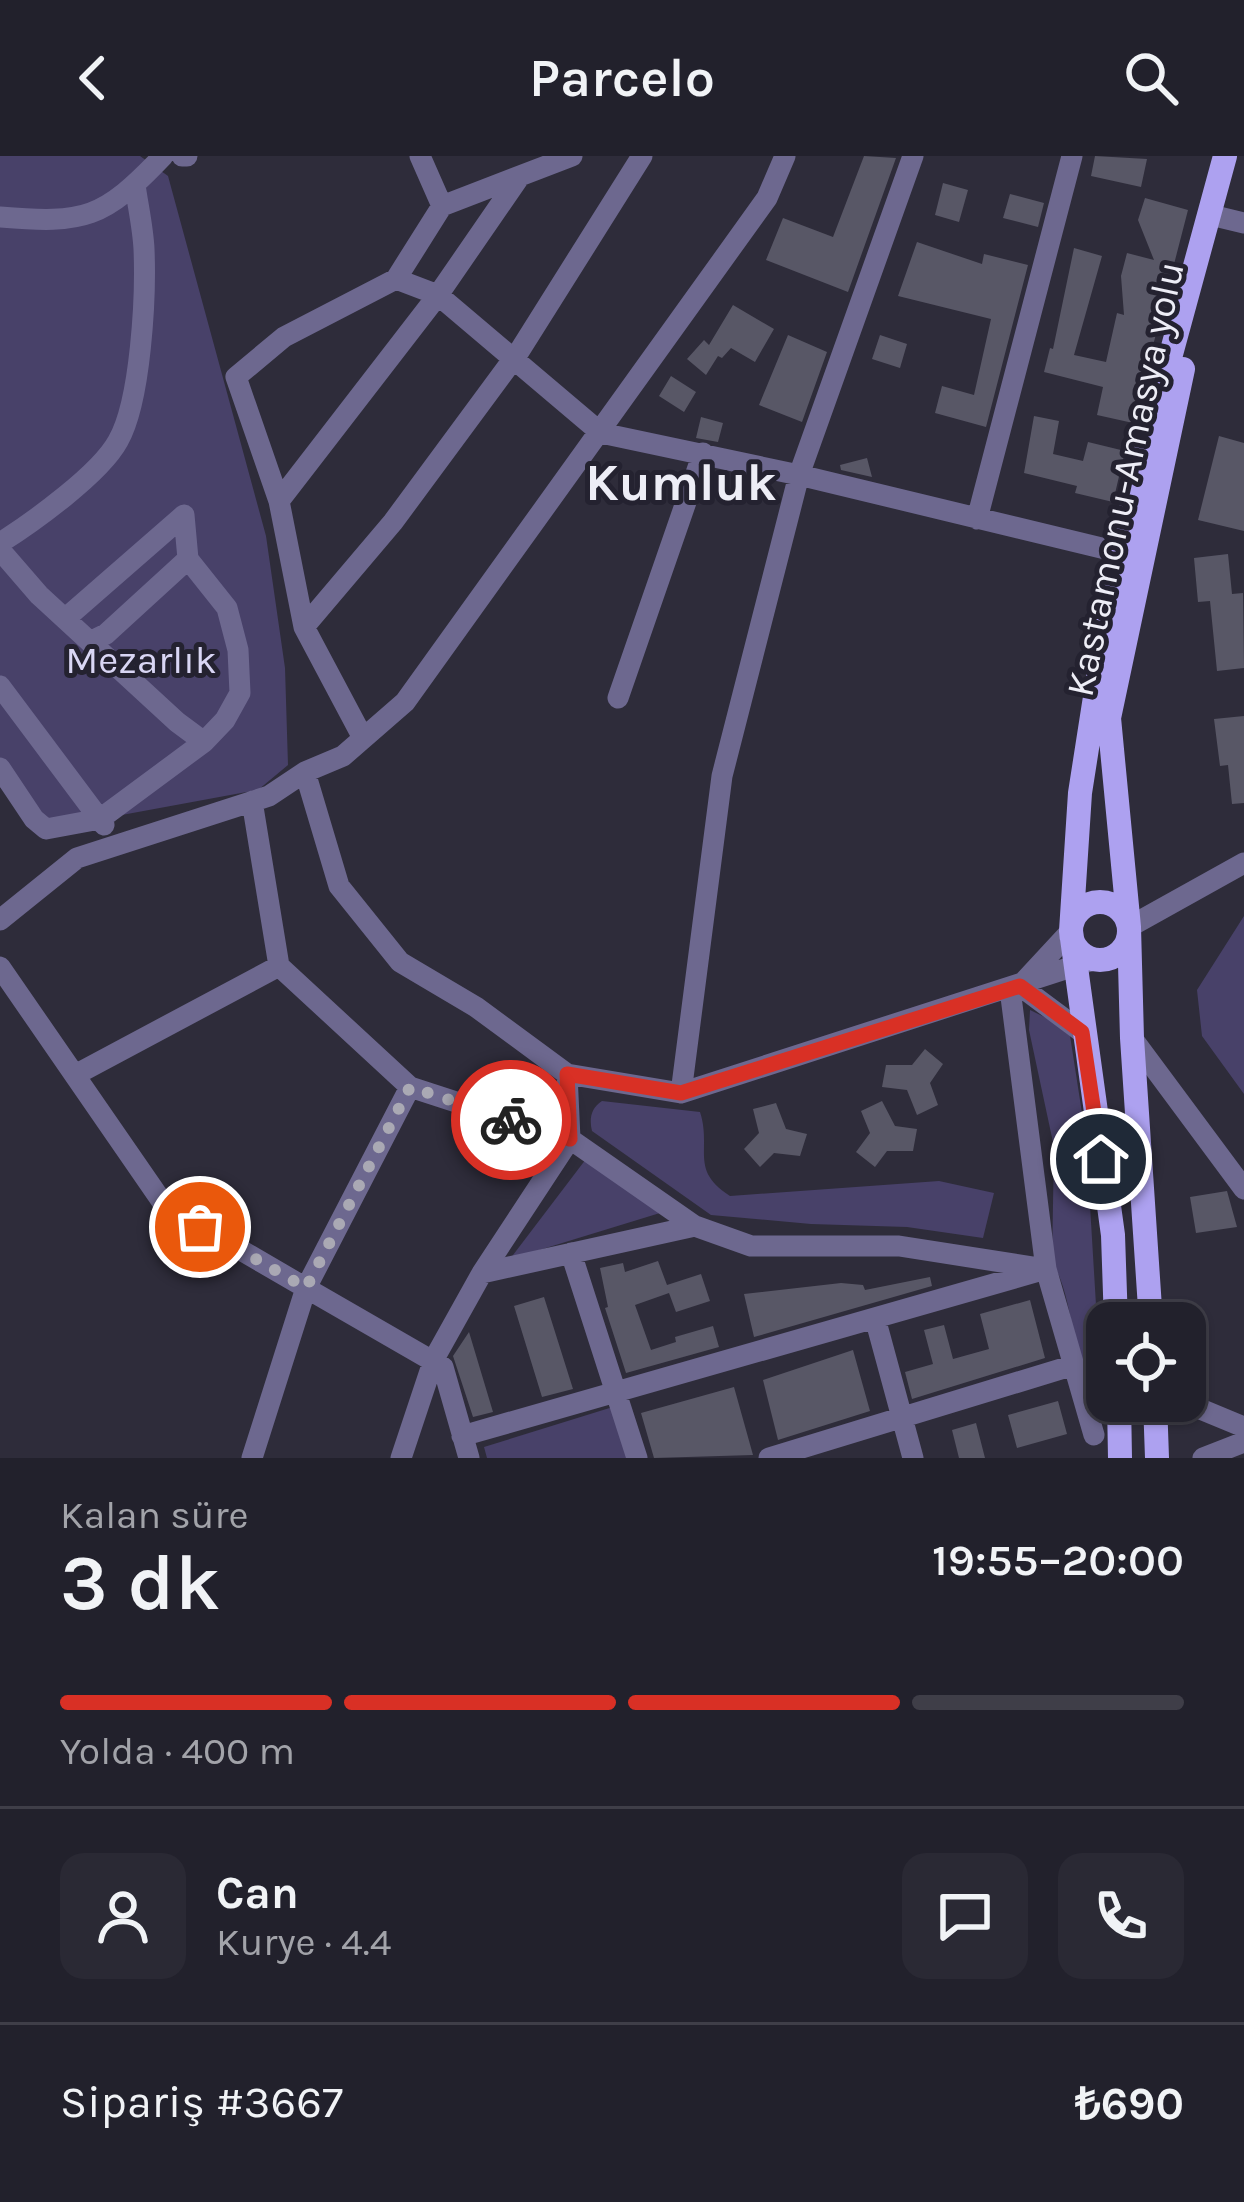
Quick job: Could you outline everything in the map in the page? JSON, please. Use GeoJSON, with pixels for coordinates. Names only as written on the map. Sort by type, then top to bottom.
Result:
{"type":"FeatureCollection","features":[{"type":"Feature","properties":{"kind":"main road","name":"Kastamonu-Amasya yolu"},"geometry":{"type":"LineString","coordinates":[[1071,931],[1080,793],[1122,553],[1225,156]]}},
{"type":"Feature","properties":{"kind":"main road","name":"Kastamonu-Amasya yolu"},"geometry":{"type":"LineString","coordinates":[[1150,1302],[1129,927],[1109,718],[1178,391],[1232,220],[1236,156]]}},
{"type":"Feature","properties":{"kind":"main road"},"geometry":{"type":"LineString","coordinates":[[1085,963],[1112,958],[1126,945],[1129,927],[1120,909],[1102,902],[1084,906],[1071,931],[1085,963],[1082,1032],[1113,1234],[1115,1302]]}},
{"type":"Feature","properties":{"kind":"main road"},"geometry":{"type":"LineString","coordinates":[[1119,1422],[1120,1458]]}},
{"type":"Feature","properties":{"kind":"main road"},"geometry":{"type":"LineString","coordinates":[[1156,1422],[1157,1458]]}},
{"type":"Feature","properties":{"kind":"street"},"geometry":{"type":"LineString","coordinates":[[420,156],[442,206]]}},
{"type":"Feature","properties":{"kind":"street"},"geometry":{"type":"LineString","coordinates":[[363,738],[304,627],[279,500],[236,377],[284,337],[396,279],[442,206],[572,156]]}},
{"type":"Feature","properties":{"kind":"street"},"geometry":{"type":"LineString","coordinates":[[304,627],[393,522],[512,360],[642,156]]}},
{"type":"Feature","properties":{"kind":"street"},"geometry":{"type":"LineString","coordinates":[[0,920],[77,858],[261,798],[343,756],[405,702],[767,198],[785,156]]}},
{"type":"Feature","properties":{"kind":"street"},"geometry":{"type":"LineString","coordinates":[[681,1093],[722,776],[799,475],[913,156]]}},
{"type":"Feature","properties":{"kind":"street"},"geometry":{"type":"LineString","coordinates":[[977,519],[1072,156]]}},
{"type":"Feature","properties":{"kind":"street"},"geometry":{"type":"LineString","coordinates":[[0,217],[55,222],[87,217],[147,166]]}},
{"type":"Feature","properties":{"kind":"street"},"geometry":{"type":"LineString","coordinates":[[147,166],[133,400],[118,442],[76,486],[0,547],[66,618],[204,742]]}},
{"type":"Feature","properties":{"kind":"street"},"geometry":{"type":"LineString","coordinates":[[279,500],[438,296],[520,176]]}},
{"type":"Feature","properties":{"kind":"street"},"geometry":{"type":"LineString","coordinates":[[396,279],[438,296],[601,433],[1122,553]]}},
{"type":"Feature","properties":{"kind":"street"},"geometry":{"type":"LineString","coordinates":[[618,698],[703,453]]}},
{"type":"Feature","properties":{"kind":"street"},"geometry":{"type":"LineString","coordinates":[[0,768],[46,829],[100,819],[204,742],[225,720],[240,693],[238,650],[227,608],[188,559],[184,515],[66,618]]}},
{"type":"Feature","properties":{"kind":"street"},"geometry":{"type":"LineString","coordinates":[[92,641],[106,634],[188,559]]}},
{"type":"Feature","properties":{"kind":"street"},"geometry":{"type":"LineString","coordinates":[[0,686],[118,844]]}},
{"type":"Feature","properties":{"kind":"street"},"geometry":{"type":"LineString","coordinates":[[305,772],[339,886],[400,962],[476,1007],[567,1074],[681,1093],[1085,963]]}},
{"type":"Feature","properties":{"kind":"street"},"geometry":{"type":"LineString","coordinates":[[261,798],[279,966],[410,1087],[570,1139],[695,1226],[751,1246],[899,1246],[1046,1269]]}},
{"type":"Feature","properties":{"kind":"street"},"geometry":{"type":"LineString","coordinates":[[1129,927],[1244,863]]}},
{"type":"Feature","properties":{"kind":"street"},"geometry":{"type":"LineString","coordinates":[[1015,988],[1071,931]]}},
{"type":"Feature","properties":{"kind":"street"},"geometry":{"type":"LineString","coordinates":[[75,1075],[279,966]]}},
{"type":"Feature","properties":{"kind":"street"},"geometry":{"type":"LineString","coordinates":[[0,967],[165,1206],[434,1359],[443,1367],[466,1447],[616,1392],[1046,1269]]}},
{"type":"Feature","properties":{"kind":"street"},"geometry":{"type":"LineString","coordinates":[[1015,988],[1082,1032]]}},
{"type":"Feature","properties":{"kind":"street"},"geometry":{"type":"LineString","coordinates":[[1015,988],[1046,1269],[1094,1436]]}},
{"type":"Feature","properties":{"kind":"street"},"geometry":{"type":"LineString","coordinates":[[1132,1038],[1244,1189]]}},
{"type":"Feature","properties":{"kind":"street"},"geometry":{"type":"LineString","coordinates":[[401,1458],[434,1359],[482,1273],[570,1139],[567,1074]]}},
{"type":"Feature","properties":{"kind":"street"},"geometry":{"type":"LineString","coordinates":[[252,1458],[306,1288],[410,1087]]}},
{"type":"Feature","properties":{"kind":"street"},"geometry":{"type":"LineString","coordinates":[[482,1273],[695,1226]]}},
{"type":"Feature","properties":{"kind":"street"},"geometry":{"type":"LineString","coordinates":[[571,1253],[637,1458]]}},
{"type":"Feature","properties":{"kind":"street"},"geometry":{"type":"LineString","coordinates":[[875,1318],[913,1458]]}},
{"type":"Feature","properties":{"kind":"street"},"geometry":{"type":"LineString","coordinates":[[769,1458],[1074,1365]]}},
{"type":"Feature","properties":{"kind":"street"},"geometry":{"type":"LineString","coordinates":[[1206,1412],[1244,1427]]}},
{"type":"Feature","properties":{"kind":"street"},"geometry":{"type":"LineString","coordinates":[[1203,1458],[1244,1442]]}},
{"type":"Feature","properties":{"kind":"green space","name":"Mezarlık"},"geometry":{"type":"Polygon","coordinates":[[[0,156],[140,156],[168,176],[266,536],[285,668],[288,765],[258,790],[35,831],[0,787],[0,156]]]}},
{"type":"Feature","properties":{"kind":"green space"},"geometry":{"type":"Polygon","coordinates":[[[1244,916],[1244,1094],[1202,1036],[1197,990],[1244,916]]]}},
{"type":"Feature","properties":{"kind":"green space"},"geometry":{"type":"Polygon","coordinates":[[[1030,1010],[1069,1029],[1086,1139],[1096,1302],[1086,1302],[1086,1376],[1052,1262],[1054,1147],[1029,1030],[1030,1010]]]}},
{"type":"Feature","properties":{"kind":"green space"},"geometry":{"type":"Polygon","coordinates":[[[602,1101],[700,1112],[706,1168],[730,1196],[939,1181],[994,1193],[983,1238],[907,1227],[711,1215],[592,1131],[592,1114],[602,1101]]]}},
{"type":"Feature","properties":{"kind":"green space"},"geometry":{"type":"Polygon","coordinates":[[[586,1159],[660,1213],[510,1259],[586,1159]]]}},
{"type":"Feature","properties":{"kind":"green space"},"geometry":{"type":"Polygon","coordinates":[[[616,1406],[632,1458],[487,1458],[484,1447],[616,1406]]]}},
{"type":"Feature","properties":{"kind":"building"},"geometry":{"type":"Polygon","coordinates":[[[864,156],[896,158],[848,292],[766,260],[783,218],[833,237],[864,156]]]}},
{"type":"Feature","properties":{"kind":"building"},"geometry":{"type":"Polygon","coordinates":[[[1095,156],[1147,159],[1141,187],[1091,176],[1095,156]]]}},
{"type":"Feature","properties":{"kind":"building"},"geometry":{"type":"Polygon","coordinates":[[[943,183],[968,190],[959,222],[935,215],[943,183]]]}},
{"type":"Feature","properties":{"kind":"building"},"geometry":{"type":"Polygon","coordinates":[[[1010,194],[1044,203],[1038,227],[1003,218],[1010,194]]]}},
{"type":"Feature","properties":{"kind":"building"},"geometry":{"type":"Polygon","coordinates":[[[1145,198],[1188,210],[1133,423],[1097,415],[1103,387],[1044,372],[1074,248],[1102,256],[1074,355],[1106,362],[1117,313],[1124,315],[1121,276],[1127,253],[1154,260],[1138,220],[1145,198]]]}},
{"type":"Feature","properties":{"kind":"building"},"geometry":{"type":"Polygon","coordinates":[[[917,242],[982,264],[984,254],[1028,265],[986,427],[935,413],[942,386],[974,395],[991,319],[898,296],[917,242]]]}},
{"type":"Feature","properties":{"kind":"building"},"geometry":{"type":"Polygon","coordinates":[[[733,305],[774,329],[755,362],[731,348],[722,358],[718,356],[706,375],[687,359],[704,340],[709,345],[733,305]]]}},
{"type":"Feature","properties":{"kind":"building"},"geometry":{"type":"Polygon","coordinates":[[[788,335],[827,352],[802,422],[759,405],[788,335]]]}},
{"type":"Feature","properties":{"kind":"building"},"geometry":{"type":"Polygon","coordinates":[[[880,335],[907,344],[900,368],[872,359],[880,335]]]}},
{"type":"Feature","properties":{"kind":"building"},"geometry":{"type":"Polygon","coordinates":[[[671,376],[696,392],[684,412],[659,396],[671,376]]]}},
{"type":"Feature","properties":{"kind":"building"},"geometry":{"type":"Polygon","coordinates":[[[1034,416],[1059,421],[1053,454],[1083,461],[1088,442],[1125,451],[1113,502],[1075,493],[1077,486],[1024,473],[1034,416]]]}},
{"type":"Feature","properties":{"kind":"building"},"geometry":{"type":"Polygon","coordinates":[[[701,417],[723,423],[718,442],[696,438],[701,417]]]}},
{"type":"Feature","properties":{"kind":"building"},"geometry":{"type":"Polygon","coordinates":[[[1219,436],[1244,443],[1244,531],[1198,520],[1219,436]]]}},
{"type":"Feature","properties":{"kind":"building"},"geometry":{"type":"Polygon","coordinates":[[[867,458],[872,477],[841,470],[840,465],[867,458]]]}},
{"type":"Feature","properties":{"kind":"building"},"geometry":{"type":"Polygon","coordinates":[[[1228,554],[1232,594],[1243,593],[1244,668],[1217,671],[1210,601],[1198,602],[1194,558],[1228,554]]]}},
{"type":"Feature","properties":{"kind":"building"},"geometry":{"type":"Polygon","coordinates":[[[1244,716],[1244,803],[1232,804],[1228,765],[1220,766],[1214,719],[1244,716]]]}},
{"type":"Feature","properties":{"kind":"building"},"geometry":{"type":"Polygon","coordinates":[[[925,1049],[943,1064],[930,1083],[938,1105],[917,1115],[907,1090],[882,1087],[886,1065],[912,1065],[925,1049]]]}},
{"type":"Feature","properties":{"kind":"building"},"geometry":{"type":"Polygon","coordinates":[[[882,1101],[895,1126],[917,1129],[913,1151],[887,1151],[875,1167],[856,1152],[870,1133],[861,1111],[882,1101]]]}},
{"type":"Feature","properties":{"kind":"building"},"geometry":{"type":"Polygon","coordinates":[[[776,1103],[786,1129],[807,1134],[800,1156],[774,1153],[760,1167],[744,1149],[759,1133],[753,1109],[776,1103]]]}},
{"type":"Feature","properties":{"kind":"building"},"geometry":{"type":"Polygon","coordinates":[[[1227,1191],[1237,1227],[1196,1233],[1190,1197],[1227,1191]]]}},
{"type":"Feature","properties":{"kind":"building"},"geometry":{"type":"Polygon","coordinates":[[[658,1261],[667,1285],[701,1274],[710,1301],[676,1312],[669,1293],[635,1305],[651,1350],[713,1326],[719,1347],[626,1373],[605,1308],[600,1268],[623,1263],[625,1272],[658,1261]]]}},
{"type":"Feature","properties":{"kind":"building"},"geometry":{"type":"Polygon","coordinates":[[[930,1277],[932,1286],[754,1337],[744,1294],[841,1283],[863,1285],[865,1290],[930,1277]]]}},
{"type":"Feature","properties":{"kind":"building"},"geometry":{"type":"Polygon","coordinates":[[[544,1297],[573,1389],[542,1397],[514,1306],[544,1297]]]}},
{"type":"Feature","properties":{"kind":"building"},"geometry":{"type":"Polygon","coordinates":[[[1030,1300],[1045,1358],[912,1399],[905,1372],[933,1364],[924,1330],[944,1325],[953,1359],[989,1349],[980,1314],[1030,1300]]]}},
{"type":"Feature","properties":{"kind":"building"},"geometry":{"type":"Polygon","coordinates":[[[469,1332],[493,1412],[473,1417],[453,1356],[469,1332]]]}},
{"type":"Feature","properties":{"kind":"building"},"geometry":{"type":"Polygon","coordinates":[[[853,1350],[870,1411],[778,1440],[763,1380],[853,1350]]]}},
{"type":"Feature","properties":{"kind":"building"},"geometry":{"type":"Polygon","coordinates":[[[734,1387],[753,1455],[654,1458],[641,1413],[734,1387]]]}},
{"type":"Feature","properties":{"kind":"building"},"geometry":{"type":"Polygon","coordinates":[[[1058,1401],[1067,1434],[1017,1448],[1008,1415],[1058,1401]]]}},
{"type":"Feature","properties":{"kind":"building"},"geometry":{"type":"Polygon","coordinates":[[[976,1423],[985,1458],[959,1458],[952,1430],[976,1423]]]}},
{"type":"Feature","properties":{"kind":"way so far"},"geometry":{"type":"LineString","coordinates":[[200,1227],[306,1288],[410,1087],[511,1120]]}},
{"type":"Feature","properties":{"kind":"district","name":"Kumluk"},"geometry":{"type":"Point","coordinates":[681,483]}},
{"type":"Feature","properties":{"kind":"route"},"geometry":{"type":"LineString","coordinates":[[511,1120],[570,1139],[567,1074],[681,1093],[1020,986],[1082,1032],[1101,1159]]}}]}
